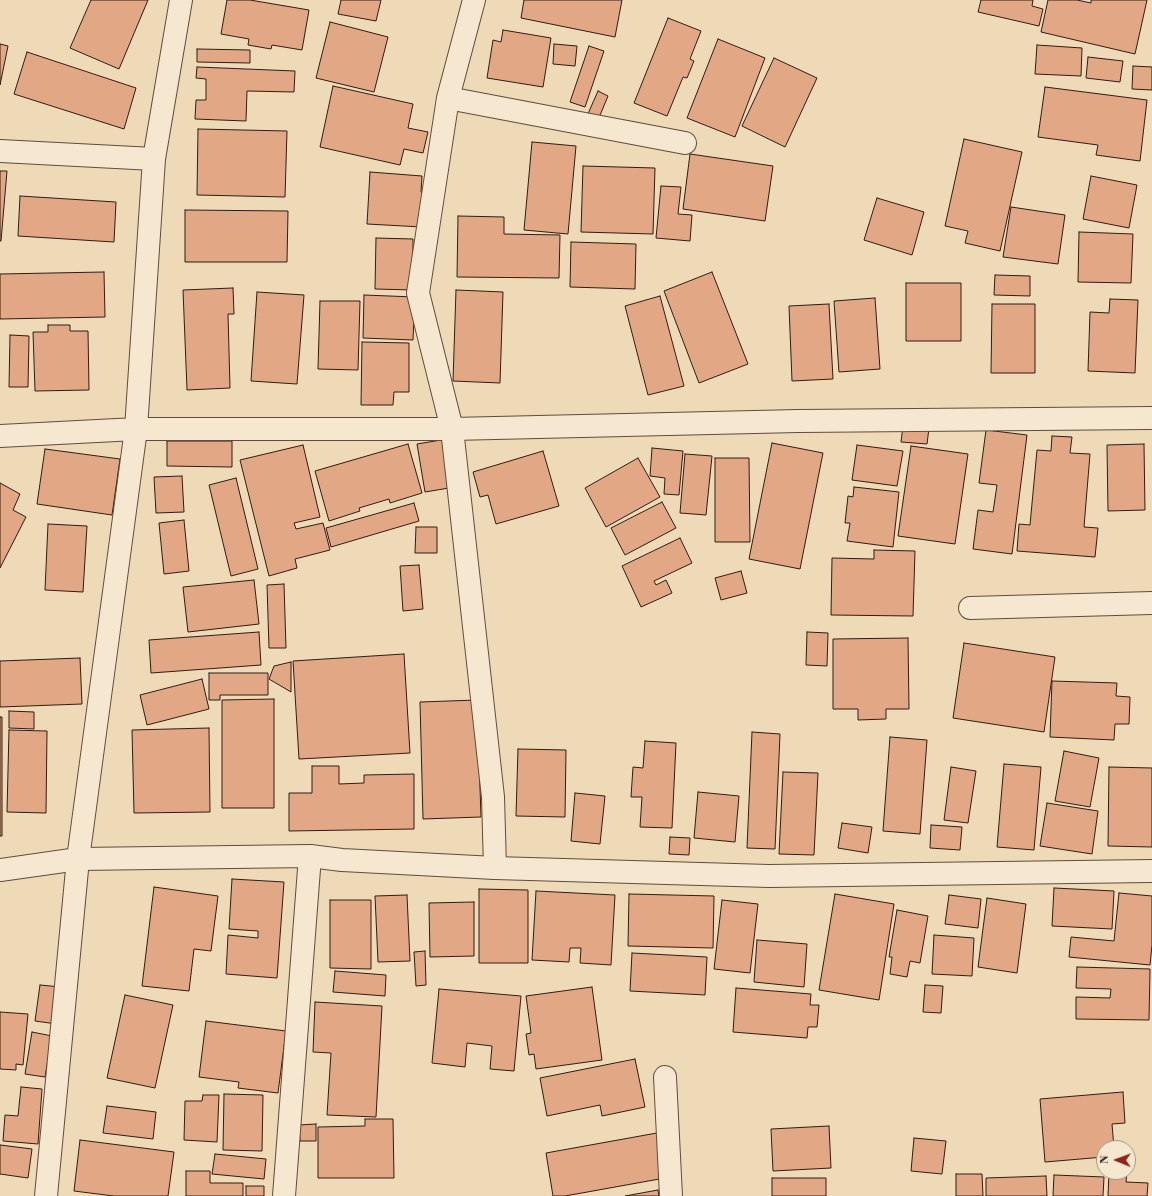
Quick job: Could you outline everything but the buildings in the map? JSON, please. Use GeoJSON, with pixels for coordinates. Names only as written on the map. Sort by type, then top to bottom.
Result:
{"type":"FeatureCollection","features":[{"type":"Feature","properties":{"kind":"street"},"geometry":{"type":"LineString","coordinates":[[46,1196],[78,860],[136,429],[154,159],[181,0]]}},
{"type":"Feature","properties":{"kind":"street"},"geometry":{"type":"LineString","coordinates":[[474,0],[448,98],[418,293],[452,429],[493,797],[495,868]]}},
{"type":"Feature","properties":{"kind":"street"},"geometry":{"type":"LineString","coordinates":[[448,98],[685,143]]}},
{"type":"Feature","properties":{"kind":"street"},"geometry":{"type":"LineString","coordinates":[[0,151],[154,159]]}},
{"type":"Feature","properties":{"kind":"street"},"geometry":{"type":"LineString","coordinates":[[0,436],[136,429],[452,429],[798,421],[1152,418]]}},
{"type":"Feature","properties":{"kind":"street"},"geometry":{"type":"LineString","coordinates":[[970,608],[1152,603]]}},
{"type":"Feature","properties":{"kind":"street"},"geometry":{"type":"LineString","coordinates":[[284,1196],[310,856]]}},
{"type":"Feature","properties":{"kind":"street"},"geometry":{"type":"LineString","coordinates":[[0,870],[78,860],[310,856],[342,860],[495,868],[769,876],[1152,870]]}},
{"type":"Feature","properties":{"kind":"street"},"geometry":{"type":"LineString","coordinates":[[665,1077],[671,1196]]}}]}
